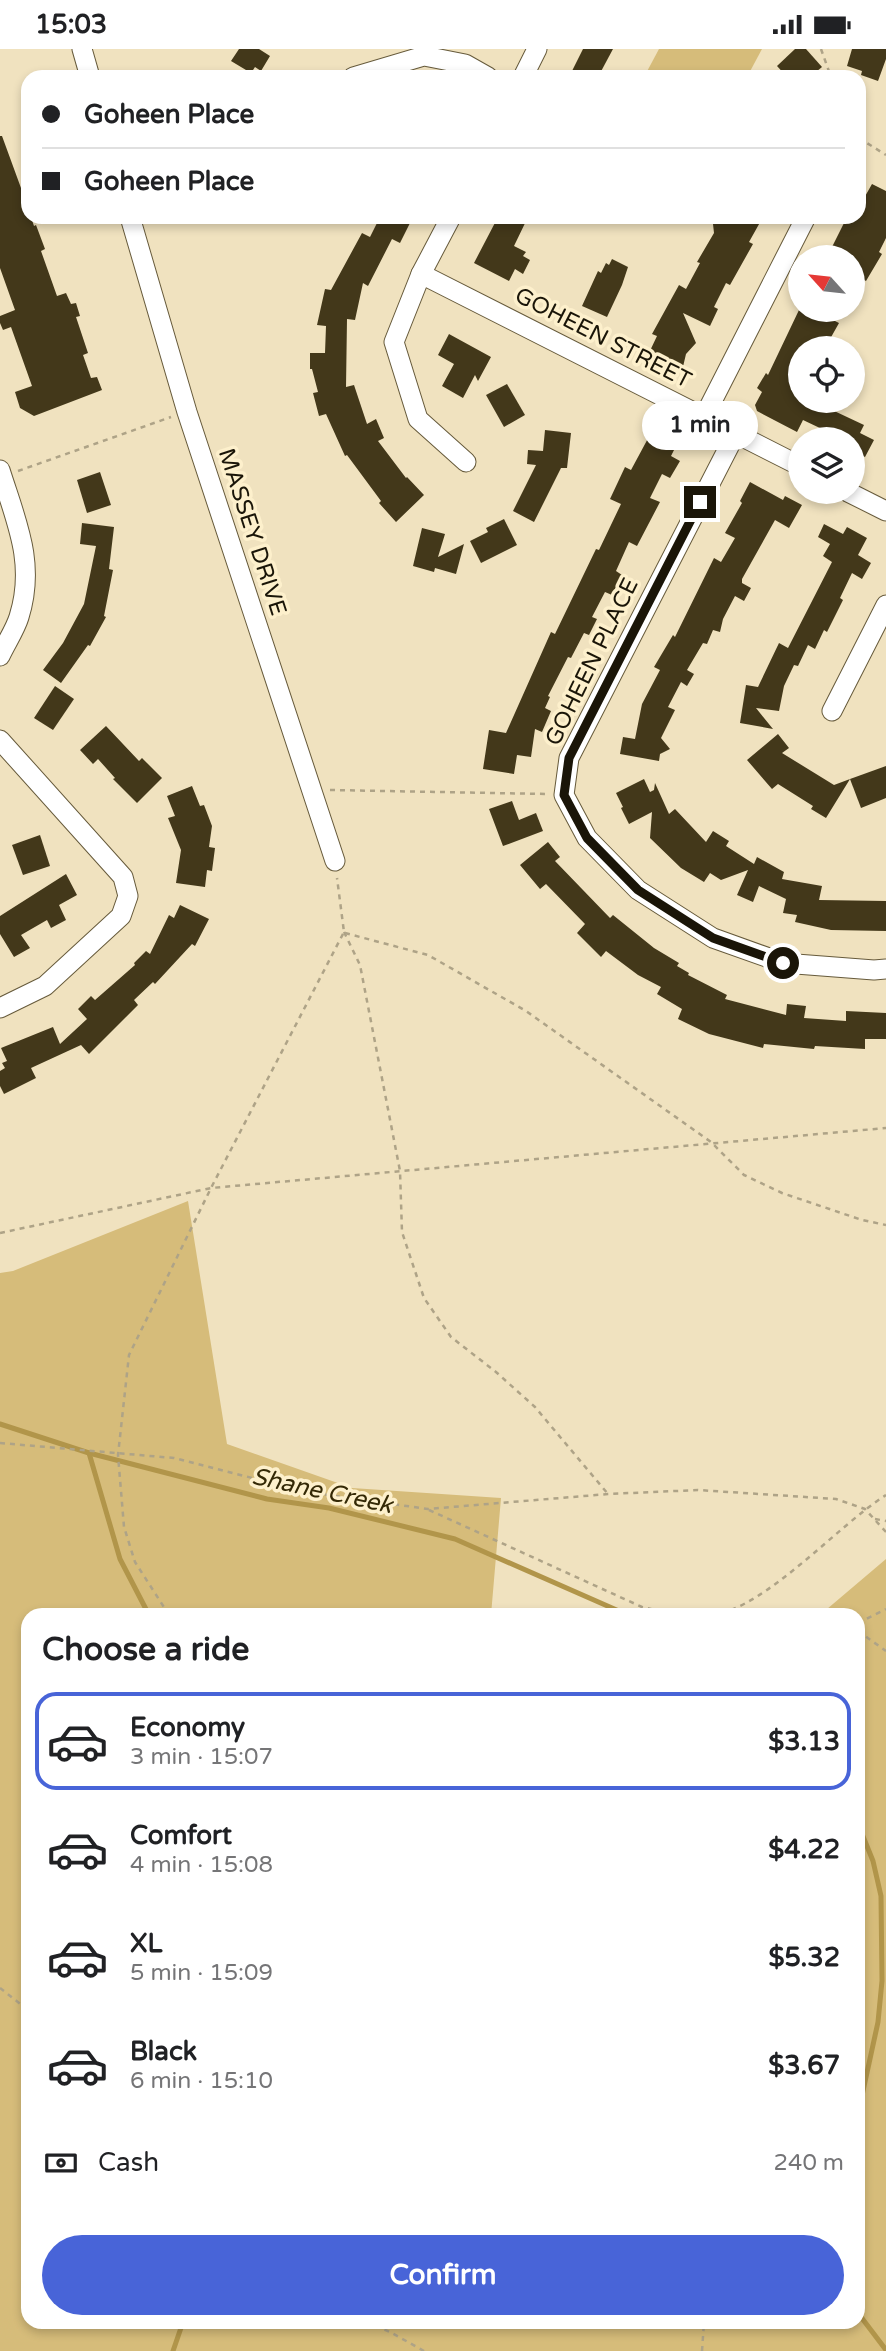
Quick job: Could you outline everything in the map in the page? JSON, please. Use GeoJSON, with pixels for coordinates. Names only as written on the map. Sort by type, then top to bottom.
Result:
{"type":"FeatureCollection","features":[{"type":"Feature","properties":{"kind":"street"},"geometry":{"type":"LineString","coordinates":[[82,49],[88,70]]}},
{"type":"Feature","properties":{"kind":"street"},"geometry":{"type":"LineString","coordinates":[[526,70],[537,49]]}},
{"type":"Feature","properties":{"kind":"street"},"geometry":{"type":"LineString","coordinates":[[377,70],[424,56],[465,64],[476,70]]}},
{"type":"Feature","properties":{"kind":"street","name":"MASSEY DRIVE"},"geometry":{"type":"LineString","coordinates":[[132,224],[187,412],[335,861]]}},
{"type":"Feature","properties":{"kind":"street"},"geometry":{"type":"LineString","coordinates":[[447,224],[422,274],[394,342],[418,419],[466,462]]}},
{"type":"Feature","properties":{"kind":"street"},"geometry":{"type":"LineString","coordinates":[[704,417],[802,224]]}},
{"type":"Feature","properties":{"kind":"street","name":"GOHEEN STREET"},"geometry":{"type":"LineString","coordinates":[[422,274],[788,460]]}},
{"type":"Feature","properties":{"kind":"street","name":"GOHEEN PLACE"},"geometry":{"type":"LineString","coordinates":[[564,795],[569,758],[736,433]]}},
{"type":"Feature","properties":{"kind":"street"},"geometry":{"type":"LineString","coordinates":[[0,656],[19,619],[27,584],[25,550],[1,475]]}},
{"type":"Feature","properties":{"kind":"street"},"geometry":{"type":"LineString","coordinates":[[865,501],[886,512]]}},
{"type":"Feature","properties":{"kind":"street"},"geometry":{"type":"LineString","coordinates":[[832,711],[886,604]]}},
{"type":"Feature","properties":{"kind":"street"},"geometry":{"type":"LineString","coordinates":[[0,740],[123,877],[128,896],[121,916],[45,986],[0,1008]]}},
{"type":"Feature","properties":{"kind":"street"},"geometry":{"type":"LineString","coordinates":[[564,795],[587,838],[638,890],[713,938],[783,963],[874,971],[886,969]]}},
{"type":"Feature","properties":{"kind":"path"},"geometry":{"type":"LineString","coordinates":[[821,49],[828,70]]}},
{"type":"Feature","properties":{"kind":"path"},"geometry":{"type":"LineString","coordinates":[[866,142],[886,155]]}},
{"type":"Feature","properties":{"kind":"path"},"geometry":{"type":"LineString","coordinates":[[1,475],[187,412]]}},
{"type":"Feature","properties":{"kind":"path"},"geometry":{"type":"LineString","coordinates":[[311,789],[564,795]]}},
{"type":"Feature","properties":{"kind":"path"},"geometry":{"type":"LineString","coordinates":[[335,861],[344,933],[360,965],[400,1171],[402,1232],[424,1298],[451,1338],[496,1372],[535,1407],[608,1494]]}},
{"type":"Feature","properties":{"kind":"path"},"geometry":{"type":"LineString","coordinates":[[344,933],[428,955],[526,1011],[711,1142],[744,1175],[782,1193],[862,1220],[886,1225]]}},
{"type":"Feature","properties":{"kind":"path"},"geometry":{"type":"LineString","coordinates":[[165,1608],[135,1562],[124,1527],[118,1452],[129,1355],[211,1188],[344,933]]}},
{"type":"Feature","properties":{"kind":"path"},"geometry":{"type":"LineString","coordinates":[[0,1233],[211,1188],[886,1128]]}},
{"type":"Feature","properties":{"kind":"path"},"geometry":{"type":"LineString","coordinates":[[0,1443],[174,1458],[307,1492],[428,1509],[608,1494],[698,1490],[836,1499],[865,1509],[886,1532]]}},
{"type":"Feature","properties":{"kind":"path"},"geometry":{"type":"LineString","coordinates":[[734,1608],[763,1594],[865,1509],[886,1495]]}},
{"type":"Feature","properties":{"kind":"path"},"geometry":{"type":"LineString","coordinates":[[428,1509],[646,1608]]}},
{"type":"Feature","properties":{"kind":"path"},"geometry":{"type":"LineString","coordinates":[[874,1519],[886,1521]]}},
{"type":"Feature","properties":{"kind":"path"},"geometry":{"type":"LineString","coordinates":[[865,1620],[886,1609]]}},
{"type":"Feature","properties":{"kind":"path"},"geometry":{"type":"LineString","coordinates":[[865,1636],[886,1650]]}},
{"type":"Feature","properties":{"kind":"path"},"geometry":{"type":"LineString","coordinates":[[0,1988],[21,2004]]}},
{"type":"Feature","properties":{"kind":"path"},"geometry":{"type":"LineString","coordinates":[[383,2329],[424,2351]]}},
{"type":"Feature","properties":{"kind":"path"},"geometry":{"type":"LineString","coordinates":[[702,2351],[704,2329]]}},
{"type":"Feature","properties":{"kind":"shaded area"},"geometry":{"type":"Polygon","coordinates":[[[659,49],[762,49],[751,70],[648,70],[659,49]]]}},
{"type":"Feature","properties":{"kind":"shaded area"},"geometry":{"type":"Polygon","coordinates":[[[188,1201],[227,1444],[352,1488],[501,1498],[492,1608],[21,1608],[21,2329],[865,2329],[865,1608],[828,1608],[886,1559],[886,2351],[0,2351],[0,1273],[13,1271],[188,1201]]]}},
{"type":"Feature","properties":{"kind":"building"},"geometry":{"type":"Polygon","coordinates":[[[239,49],[259,49],[270,56],[262,70],[255,67],[253,70],[246,70],[231,61],[239,49]]]}},
{"type":"Feature","properties":{"kind":"building"},"geometry":{"type":"Polygon","coordinates":[[[583,49],[613,49],[602,70],[572,70],[583,49]]]}},
{"type":"Feature","properties":{"kind":"building"},"geometry":{"type":"Polygon","coordinates":[[[795,49],[806,49],[822,67],[818,70],[781,70],[777,66],[795,49]]]}},
{"type":"Feature","properties":{"kind":"building"},"geometry":{"type":"Polygon","coordinates":[[[852,49],[886,49],[886,59],[878,81],[866,77],[866,70],[847,66],[852,49]]]}},
{"type":"Feature","properties":{"kind":"building"},"geometry":{"type":"Polygon","coordinates":[[[2,136],[21,188],[21,224],[36,225],[45,249],[41,251],[57,296],[66,293],[71,304],[76,303],[80,316],[76,317],[88,353],[83,355],[91,378],[97,377],[102,390],[34,416],[20,408],[15,392],[32,386],[11,327],[3,330],[0,323],[0,316],[15,310],[0,268],[2,136]]]}},
{"type":"Feature","properties":{"kind":"building"},"geometry":{"type":"Polygon","coordinates":[[[872,184],[886,191],[886,238],[879,252],[882,254],[866,281],[865,245],[833,245],[844,224],[866,224],[866,195],[872,184]]]}},
{"type":"Feature","properties":{"kind":"building"},"geometry":{"type":"Polygon","coordinates":[[[376,224],[410,224],[400,243],[392,239],[368,286],[363,283],[355,320],[347,319],[346,387],[354,385],[367,424],[376,419],[384,438],[378,441],[406,478],[424,495],[396,522],[379,503],[381,501],[347,455],[345,456],[326,414],[319,416],[313,393],[318,392],[310,369],[310,353],[325,353],[326,326],[317,325],[325,289],[331,290],[362,233],[370,237],[376,224]]]}},
{"type":"Feature","properties":{"kind":"building"},"geometry":{"type":"Polygon","coordinates":[[[494,224],[525,224],[514,246],[526,252],[523,256],[530,260],[523,274],[515,269],[509,281],[474,263],[494,224]]]}},
{"type":"Feature","properties":{"kind":"building"},"geometry":{"type":"Polygon","coordinates":[[[713,224],[759,224],[749,242],[753,244],[730,285],[726,283],[714,307],[718,309],[710,326],[683,313],[696,343],[686,354],[682,371],[648,355],[657,336],[652,334],[679,285],[686,289],[700,263],[697,262],[714,233],[713,224]]]}},
{"type":"Feature","properties":{"kind":"building"},"geometry":{"type":"Polygon","coordinates":[[[612,259],[628,267],[607,317],[582,306],[598,271],[601,273],[606,263],[609,265],[612,259]]]}},
{"type":"Feature","properties":{"kind":"building"},"geometry":{"type":"Polygon","coordinates":[[[793,322],[839,323],[832,336],[788,336],[788,413],[838,413],[864,425],[863,427],[818,427],[803,420],[800,427],[788,427],[757,411],[755,405],[762,392],[757,388],[766,373],[768,375],[793,322]]]}},
{"type":"Feature","properties":{"kind":"building"},"geometry":{"type":"Polygon","coordinates":[[[449,334],[491,357],[478,381],[475,375],[463,398],[442,386],[454,364],[438,355],[449,334]]]}},
{"type":"Feature","properties":{"kind":"building"},"geometry":{"type":"Polygon","coordinates":[[[507,384],[525,415],[504,427],[486,395],[507,384]]]}},
{"type":"Feature","properties":{"kind":"building"},"geometry":{"type":"Polygon","coordinates":[[[545,430],[571,433],[567,468],[561,468],[534,522],[513,511],[536,465],[527,464],[528,450],[543,451],[545,430]]]}},
{"type":"Feature","properties":{"kind":"building"},"geometry":{"type":"Polygon","coordinates":[[[652,431],[677,444],[671,456],[680,461],[670,478],[662,474],[650,498],[660,502],[637,546],[629,542],[616,571],[622,575],[612,595],[605,592],[592,617],[597,619],[589,635],[584,633],[548,696],[550,697],[545,708],[551,711],[542,732],[535,729],[531,757],[517,755],[514,774],[483,769],[489,730],[506,733],[551,632],[555,634],[621,504],[610,499],[625,467],[631,470],[652,431]]]}},
{"type":"Feature","properties":{"kind":"building"},"geometry":{"type":"Polygon","coordinates":[[[865,436],[874,440],[865,457],[865,436]]]}},
{"type":"Feature","properties":{"kind":"building"},"geometry":{"type":"Polygon","coordinates":[[[100,472],[111,505],[87,513],[77,480],[100,472]]]}},
{"type":"Feature","properties":{"kind":"building"},"geometry":{"type":"Polygon","coordinates":[[[750,482],[783,500],[785,496],[788,498],[788,504],[802,505],[789,528],[775,520],[742,579],[742,583],[751,588],[744,601],[735,596],[723,619],[720,632],[713,630],[707,644],[703,643],[687,670],[694,674],[687,686],[681,682],[668,707],[675,710],[661,738],[670,749],[660,754],[659,761],[620,754],[623,737],[635,739],[642,704],[660,670],[654,667],[673,635],[675,637],[714,558],[721,562],[735,538],[725,533],[742,503],[740,501],[750,482]]]}},
{"type":"Feature","properties":{"kind":"building"},"geometry":{"type":"Polygon","coordinates":[[[504,519],[517,545],[481,563],[470,541],[488,532],[486,528],[504,519]]]}},
{"type":"Feature","properties":{"kind":"building"},"geometry":{"type":"Polygon","coordinates":[[[82,523],[114,527],[109,569],[113,570],[104,616],[106,617],[90,646],[88,645],[61,683],[43,670],[63,643],[84,604],[96,546],[80,544],[82,523]]]}},
{"type":"Feature","properties":{"kind":"building"},"geometry":{"type":"Polygon","coordinates":[[[824,524],[843,534],[847,527],[867,538],[858,555],[871,563],[862,579],[852,573],[840,598],[843,600],[827,632],[824,630],[815,649],[808,645],[798,666],[794,665],[784,686],[779,711],[756,708],[773,729],[740,723],[746,685],[758,687],[779,643],[788,648],[832,562],[823,556],[830,544],[818,537],[824,524]]]}},
{"type":"Feature","properties":{"kind":"building"},"geometry":{"type":"Polygon","coordinates":[[[422,528],[445,534],[438,557],[464,544],[456,574],[413,566],[422,528]]]}},
{"type":"Feature","properties":{"kind":"building"},"geometry":{"type":"Polygon","coordinates":[[[55,686],[74,699],[53,730],[34,718],[55,686]]]}},
{"type":"Feature","properties":{"kind":"building"},"geometry":{"type":"Polygon","coordinates":[[[106,726],[139,761],[142,758],[162,778],[137,803],[98,759],[93,764],[80,750],[106,726]]]}},
{"type":"Feature","properties":{"kind":"building"},"geometry":{"type":"Polygon","coordinates":[[[778,734],[789,748],[782,753],[834,785],[850,779],[826,818],[811,809],[813,806],[778,784],[772,789],[747,760],[778,734]]]}},
{"type":"Feature","properties":{"kind":"building"},"geometry":{"type":"Polygon","coordinates":[[[886,766],[886,798],[861,808],[850,779],[886,766]]]}},
{"type":"Feature","properties":{"kind":"building"},"geometry":{"type":"Polygon","coordinates":[[[644,779],[650,792],[654,790],[655,783],[669,814],[675,809],[706,842],[713,831],[729,841],[726,846],[754,864],[757,857],[784,872],[782,879],[822,886],[819,900],[886,901],[886,931],[831,930],[795,922],[797,915],[783,913],[786,899],[759,886],[753,902],[737,895],[748,870],[721,880],[710,873],[704,882],[681,868],[650,838],[652,812],[629,824],[621,808],[623,807],[616,793],[644,779]]]}},
{"type":"Feature","properties":{"kind":"building"},"geometry":{"type":"Polygon","coordinates":[[[192,786],[200,806],[204,805],[212,826],[209,847],[215,848],[212,871],[207,870],[205,887],[176,883],[181,850],[168,818],[175,816],[167,796],[192,786]]]}},
{"type":"Feature","properties":{"kind":"building"},"geometry":{"type":"Polygon","coordinates":[[[512,801],[519,820],[536,813],[543,831],[503,846],[489,809],[512,801]]]}},
{"type":"Feature","properties":{"kind":"building"},"geometry":{"type":"Polygon","coordinates":[[[40,835],[50,866],[23,875],[12,845],[40,835]]]}},
{"type":"Feature","properties":{"kind":"building"},"geometry":{"type":"Polygon","coordinates":[[[548,842],[560,857],[555,861],[610,918],[613,915],[654,948],[679,963],[677,966],[689,973],[688,975],[727,995],[725,999],[786,1015],[787,1004],[806,1006],[804,1018],[846,1021],[846,1011],[886,1013],[886,1039],[865,1039],[865,1049],[815,1046],[814,1049],[764,1044],[763,1048],[709,1034],[678,1019],[682,1009],[657,994],[661,987],[638,975],[606,951],[601,957],[577,933],[585,924],[546,884],[540,889],[520,865],[548,842]]]}},
{"type":"Feature","properties":{"kind":"building"},"geometry":{"type":"Polygon","coordinates":[[[66,874],[77,895],[59,905],[66,920],[51,928],[47,920],[21,935],[30,948],[14,957],[0,934],[0,916],[66,874]]]}},
{"type":"Feature","properties":{"kind":"building"},"geometry":{"type":"Polygon","coordinates":[[[180,905],[209,919],[195,946],[192,944],[155,984],[153,982],[134,1000],[138,1005],[89,1054],[81,1045],[31,1068],[36,1078],[4,1094],[0,1086],[0,1071],[5,1068],[2,1063],[7,1061],[1,1048],[53,1027],[60,1044],[87,1019],[78,1009],[91,996],[95,1000],[135,965],[146,951],[150,954],[169,915],[174,918],[180,905]]]}},
{"type":"Feature","properties":{"kind":"waterway","name":"Shane Creek"},"geometry":{"type":"LineString","coordinates":[[0,1424],[89,1453],[267,1499],[329,1508],[455,1539],[612,1608]]}},
{"type":"Feature","properties":{"kind":"waterway"},"geometry":{"type":"LineString","coordinates":[[89,1453],[120,1559],[145,1608]]}},
{"type":"Feature","properties":{"kind":"waterway","name":"Shane Creek"},"geometry":{"type":"LineString","coordinates":[[865,1841],[873,1861],[881,1896],[882,1981],[878,2022],[865,2082]]}},
{"type":"Feature","properties":{"kind":"waterway","name":"Shane Creek"},"geometry":{"type":"LineString","coordinates":[[865,2322],[886,2350]]}},
{"type":"Feature","properties":{"kind":"waterway"},"geometry":{"type":"LineString","coordinates":[[173,2351],[181,2329]]}},
{"type":"Feature","properties":{"kind":"route"},"geometry":{"type":"LineString","coordinates":[[700,502],[569,758],[564,795],[587,838],[638,890],[713,938],[783,963]]}}]}
